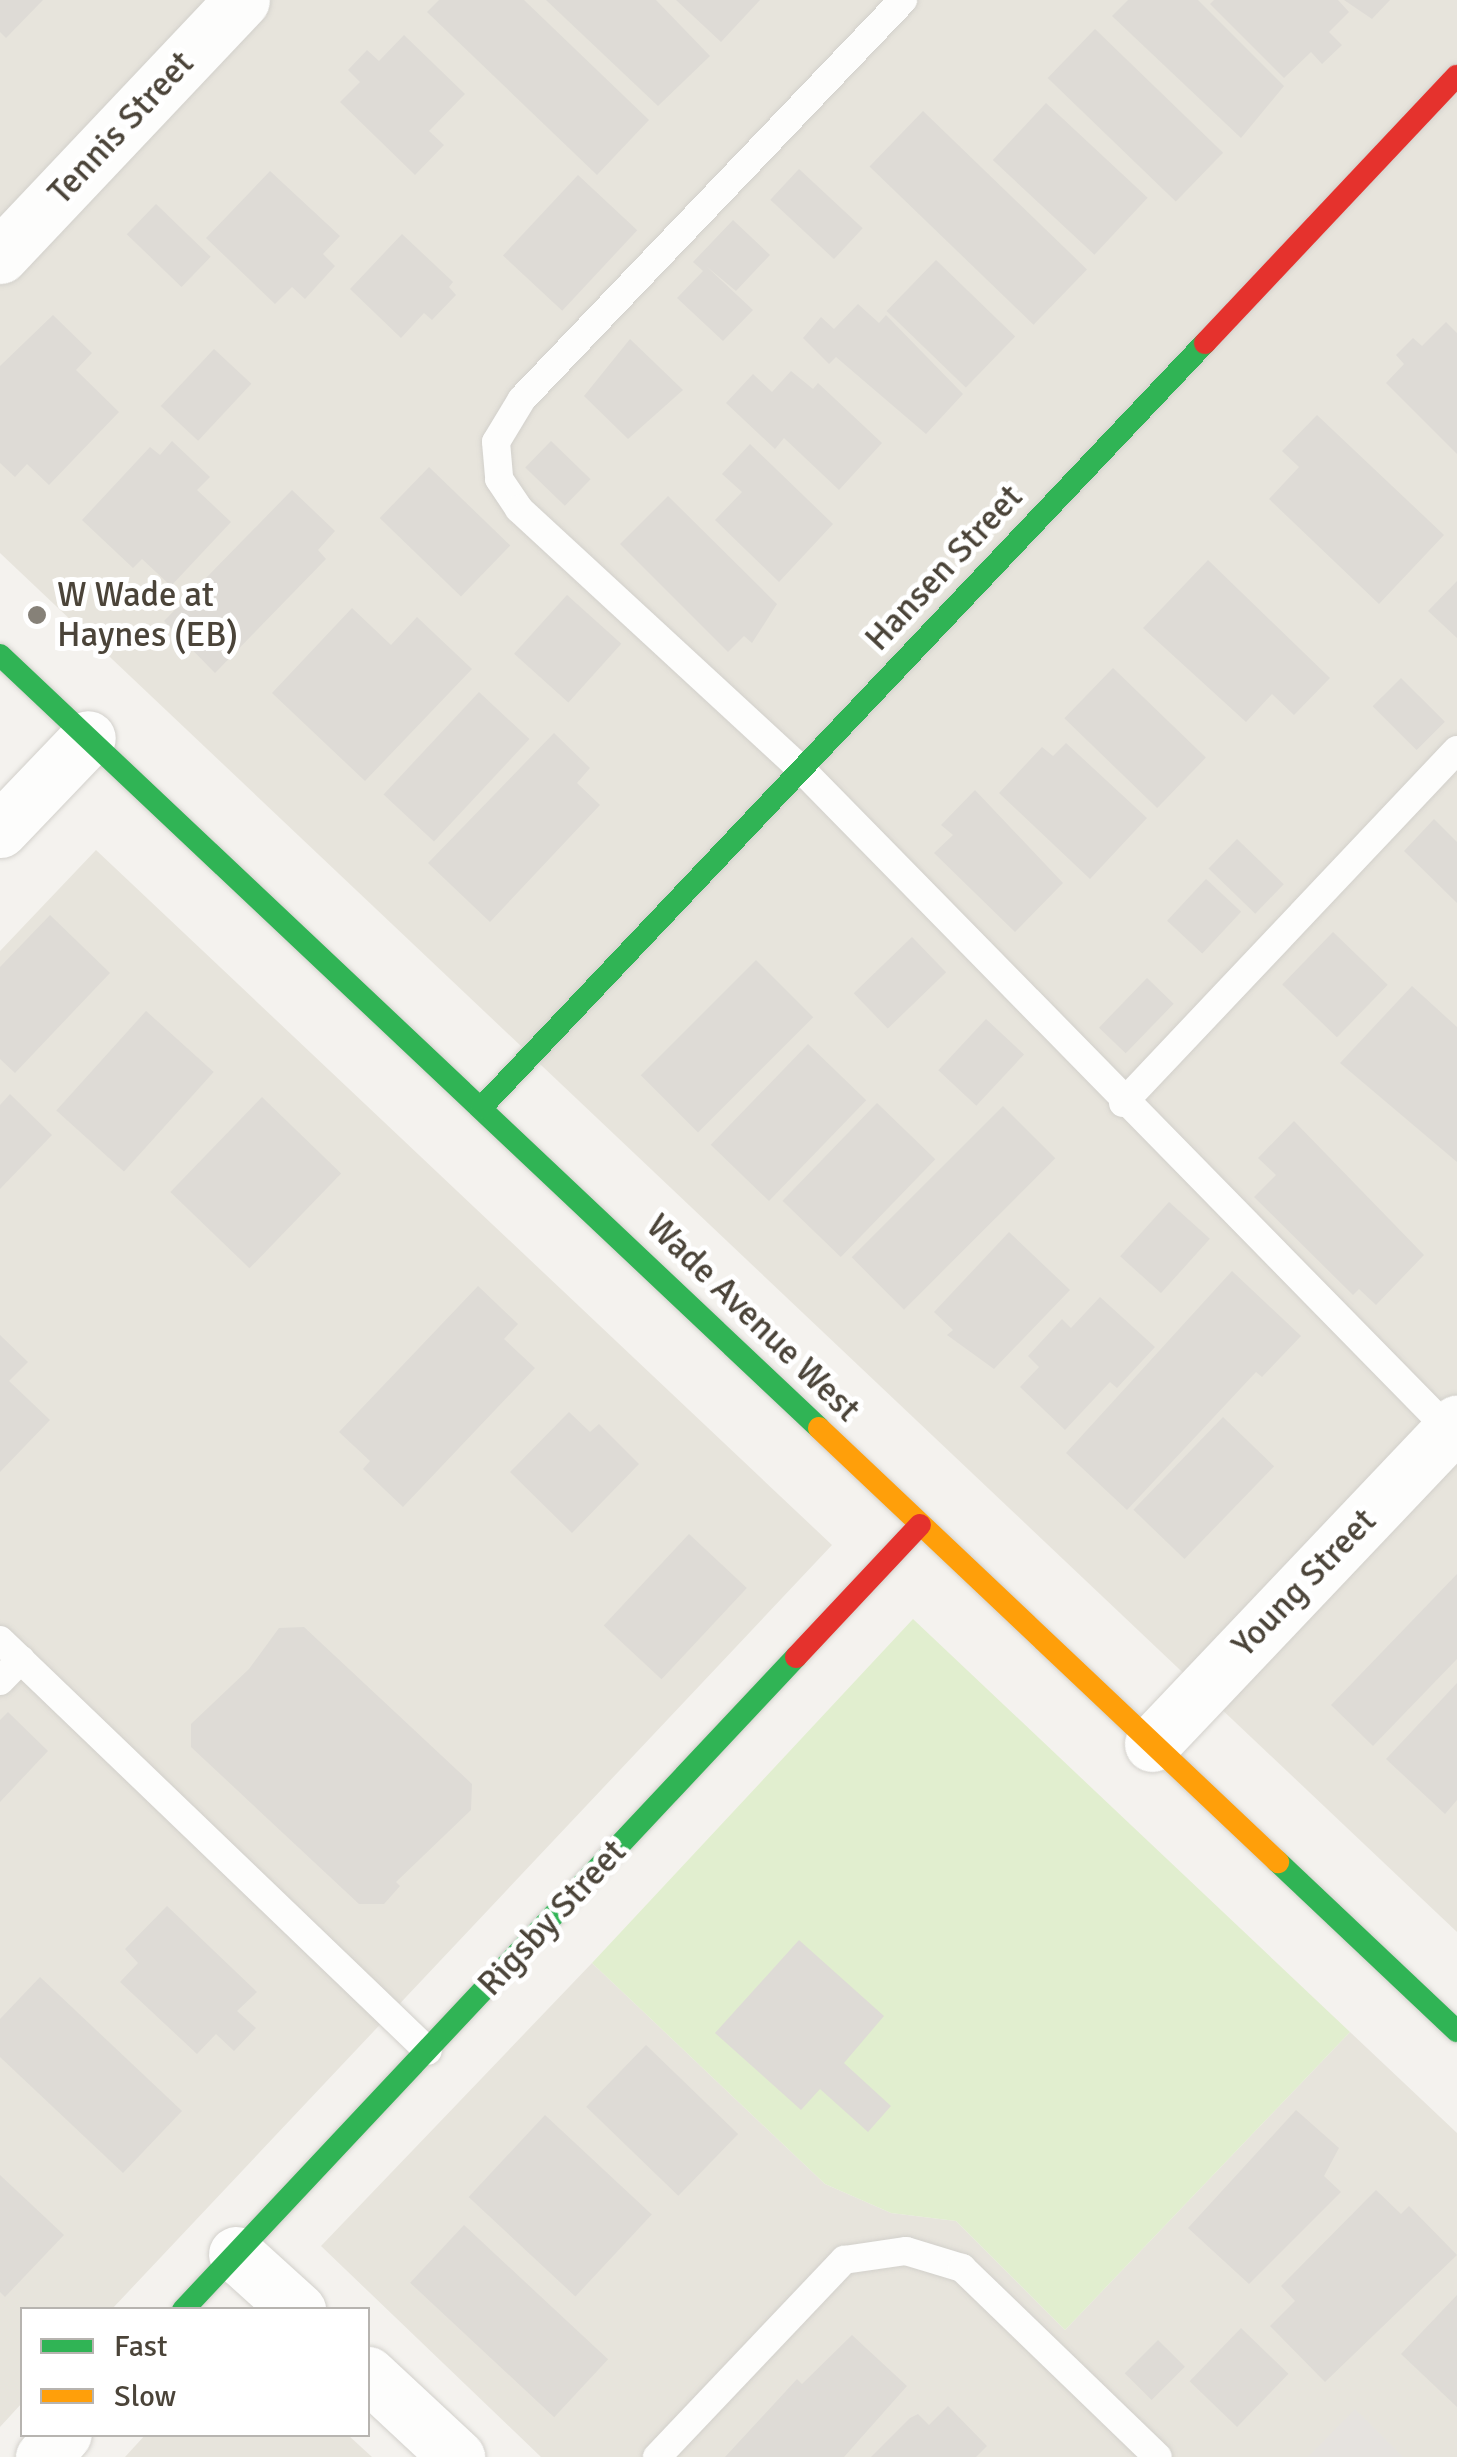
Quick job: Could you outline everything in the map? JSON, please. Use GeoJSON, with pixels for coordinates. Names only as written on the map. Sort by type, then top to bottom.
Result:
{"type":"FeatureCollection","features":[{"type":"Feature","properties":{"kind":"street","name":"Tennis Street"},"geometry":{"type":"LineString","coordinates":[[0,256],[242,0]]}},
{"type":"Feature","properties":{"kind":"street","name":"Hansen Street"},"geometry":{"type":"LineString","coordinates":[[481,1108],[1457,76]]}},
{"type":"Feature","properties":{"kind":"street","name":"Wade Avenue West"},"geometry":{"type":"LineString","coordinates":[[0,655],[1457,2031]]}},
{"type":"Feature","properties":{"kind":"street"},"geometry":{"type":"LineString","coordinates":[[0,830],[88,738]]}},
{"type":"Feature","properties":{"kind":"street","name":"Young Street"},"geometry":{"type":"LineString","coordinates":[[1152,1744],[1454,1431]]}},
{"type":"Feature","properties":{"kind":"street","name":"Rigsby Street"},"geometry":{"type":"LineString","coordinates":[[186,2307],[920,1525]]}},
{"type":"Feature","properties":{"kind":"street"},"geometry":{"type":"LineString","coordinates":[[236,2254],[295,2307]]}},
{"type":"Feature","properties":{"kind":"street"},"geometry":{"type":"LineString","coordinates":[[370,2376],[457,2457]]}},
{"type":"Feature","properties":{"kind":"street"},"geometry":{"type":"LineString","coordinates":[[43,2457],[61,2437]]}},
{"type":"Feature","properties":{"kind":"lane"},"geometry":{"type":"LineString","coordinates":[[903,0],[522,399],[496,442],[498,480],[519,509],[802,770],[1123,1103],[1454,1431]]}},
{"type":"Feature","properties":{"kind":"lane"},"geometry":{"type":"LineString","coordinates":[[1123,1103],[1457,750]]}},
{"type":"Feature","properties":{"kind":"lane"},"geometry":{"type":"LineString","coordinates":[[0,1640],[428,2050]]}},
{"type":"Feature","properties":{"kind":"lane"},"geometry":{"type":"LineString","coordinates":[[0,1681],[20,1660]]}},
{"type":"Feature","properties":{"kind":"lane"},"geometry":{"type":"LineString","coordinates":[[657,2457],[844,2260],[906,2251],[962,2268],[1158,2457]]}},
{"type":"Feature","properties":{"kind":"shaded area"},"geometry":{"type":"Polygon","coordinates":[[[0,0],[1457,0],[1457,1932],[0,553],[0,0]]]}},
{"type":"Feature","properties":{"kind":"shaded area"},"geometry":{"type":"Polygon","coordinates":[[[96,850],[832,1545],[114,2307],[20,2307],[20,2405],[0,2427],[0,951],[96,850]]]}},
{"type":"Feature","properties":{"kind":"shaded area"},"geometry":{"type":"Polygon","coordinates":[[[592,1963],[825,2184],[891,2213],[956,2221],[1065,2330],[1350,2032],[1457,2133],[1457,2457],[541,2457],[321,2246],[592,1963]]]}},
{"type":"Feature","properties":{"kind":"shaded area"},"geometry":{"type":"Polygon","coordinates":[[[1355,2409],[1403,2457],[1308,2457],[1355,2409]]]}},
{"type":"Feature","properties":{"kind":"shaded area"},"geometry":{"type":"Polygon","coordinates":[[[143,2437],[350,2437],[372,2457],[125,2457],[143,2437]]]}},
{"type":"Feature","properties":{"kind":"green space"},"geometry":{"type":"Polygon","coordinates":[[[913,1619],[1350,2032],[1065,2330],[956,2221],[891,2213],[825,2184],[592,1963],[913,1619]]]}},
{"type":"Feature","properties":{"kind":"building"},"geometry":{"type":"Polygon","coordinates":[[[0,0],[43,0],[6,38],[0,32],[0,0]]]}},
{"type":"Feature","properties":{"kind":"building"},"geometry":{"type":"Polygon","coordinates":[[[439,0],[524,0],[649,120],[597,175],[427,12],[439,0]]]}},
{"type":"Feature","properties":{"kind":"building"},"geometry":{"type":"Polygon","coordinates":[[[546,0],[656,0],[710,56],[658,106],[546,0]]]}},
{"type":"Feature","properties":{"kind":"building"},"geometry":{"type":"Polygon","coordinates":[[[676,0],[760,0],[721,42],[676,0]]]}},
{"type":"Feature","properties":{"kind":"building"},"geometry":{"type":"Polygon","coordinates":[[[1128,0],[1198,0],[1284,86],[1241,138],[1112,16],[1128,0]]]}},
{"type":"Feature","properties":{"kind":"building"},"geometry":{"type":"Polygon","coordinates":[[[1214,0],[1338,0],[1349,12],[1329,32],[1342,45],[1322,64],[1311,52],[1284,78],[1210,4],[1214,0]]]}},
{"type":"Feature","properties":{"kind":"building"},"geometry":{"type":"Polygon","coordinates":[[[1344,0],[1390,0],[1372,19],[1344,0]]]}},
{"type":"Feature","properties":{"kind":"building"},"geometry":{"type":"Polygon","coordinates":[[[1095,29],[1223,153],[1176,202],[1048,78],[1095,29]]]}},
{"type":"Feature","properties":{"kind":"building"},"geometry":{"type":"Polygon","coordinates":[[[404,35],[465,94],[429,131],[444,145],[415,175],[340,102],[360,82],[348,70],[367,50],[379,61],[404,35]]]}},
{"type":"Feature","properties":{"kind":"building"},"geometry":{"type":"Polygon","coordinates":[[[1046,103],[1148,198],[1094,255],[993,160],[1046,103]]]}},
{"type":"Feature","properties":{"kind":"building"},"geometry":{"type":"Polygon","coordinates":[[[923,111],[1087,269],[1034,325],[870,166],[923,111]]]}},
{"type":"Feature","properties":{"kind":"building"},"geometry":{"type":"Polygon","coordinates":[[[799,169],[863,228],[834,259],[770,200],[799,169]]]}},
{"type":"Feature","properties":{"kind":"building"},"geometry":{"type":"Polygon","coordinates":[[[270,171],[340,236],[323,254],[335,266],[305,299],[292,287],[275,304],[206,238],[270,171]]]}},
{"type":"Feature","properties":{"kind":"building"},"geometry":{"type":"Polygon","coordinates":[[[578,175],[637,230],[562,311],[503,255],[578,175]]]}},
{"type":"Feature","properties":{"kind":"building"},"geometry":{"type":"Polygon","coordinates":[[[156,204],[211,257],[181,287],[127,234],[156,204]]]}},
{"type":"Feature","properties":{"kind":"building"},"geometry":{"type":"Polygon","coordinates":[[[733,220],[770,255],[736,291],[706,266],[753,310],[723,341],[677,298],[703,271],[693,262],[733,220]]]}},
{"type":"Feature","properties":{"kind":"building"},"geometry":{"type":"Polygon","coordinates":[[[402,234],[453,282],[449,287],[456,295],[432,320],[424,313],[401,338],[350,289],[402,234]]]}},
{"type":"Feature","properties":{"kind":"building"},"geometry":{"type":"Polygon","coordinates":[[[936,260],[1015,336],[966,387],[887,311],[936,260]]]}},
{"type":"Feature","properties":{"kind":"building"},"geometry":{"type":"Polygon","coordinates":[[[858,304],[879,323],[886,315],[963,394],[926,434],[836,357],[829,364],[803,338],[821,317],[834,329],[858,304]]]}},
{"type":"Feature","properties":{"kind":"building"},"geometry":{"type":"Polygon","coordinates":[[[53,315],[92,353],[76,370],[119,412],[49,485],[27,464],[15,477],[0,463],[0,366],[53,315]]]}},
{"type":"Feature","properties":{"kind":"building"},"geometry":{"type":"Polygon","coordinates":[[[1446,322],[1457,333],[1457,454],[1386,383],[1404,364],[1396,355],[1413,338],[1422,346],[1446,322]]]}},
{"type":"Feature","properties":{"kind":"building"},"geometry":{"type":"Polygon","coordinates":[[[630,339],[683,390],[628,439],[584,396],[630,339]]]}},
{"type":"Feature","properties":{"kind":"building"},"geometry":{"type":"Polygon","coordinates":[[[214,349],[251,384],[198,441],[161,406],[214,349]]]}},
{"type":"Feature","properties":{"kind":"building"},"geometry":{"type":"Polygon","coordinates":[[[791,371],[813,389],[818,383],[882,443],[839,490],[784,438],[775,449],[726,403],[753,374],[772,392],[791,371]]]}},
{"type":"Feature","properties":{"kind":"building"},"geometry":{"type":"Polygon","coordinates":[[[1317,415],[1444,535],[1379,604],[1269,499],[1299,467],[1282,451],[1317,415]]]}},
{"type":"Feature","properties":{"kind":"building"},"geometry":{"type":"Polygon","coordinates":[[[172,441],[210,477],[197,490],[231,522],[171,586],[142,559],[133,568],[82,520],[150,447],[160,455],[172,441]]]}},
{"type":"Feature","properties":{"kind":"building"},"geometry":{"type":"Polygon","coordinates":[[[551,441],[591,479],[565,506],[525,468],[551,441]]]}},
{"type":"Feature","properties":{"kind":"building"},"geometry":{"type":"Polygon","coordinates":[[[750,444],[833,524],[779,582],[715,520],[742,492],[722,474],[750,444]]]}},
{"type":"Feature","properties":{"kind":"building"},"geometry":{"type":"Polygon","coordinates":[[[429,467],[510,545],[461,597],[380,518],[429,467]]]}},
{"type":"Feature","properties":{"kind":"building"},"geometry":{"type":"Polygon","coordinates":[[[292,490],[335,531],[318,550],[326,559],[215,673],[164,621],[292,490]]]}},
{"type":"Feature","properties":{"kind":"building"},"geometry":{"type":"Polygon","coordinates":[[[668,496],[777,604],[752,643],[744,636],[728,652],[620,544],[668,496]]]}},
{"type":"Feature","properties":{"kind":"building"},"geometry":{"type":"Polygon","coordinates":[[[1208,560],[1330,678],[1294,715],[1272,694],[1246,722],[1143,628],[1208,560]]]}},
{"type":"Feature","properties":{"kind":"building"},"geometry":{"type":"Polygon","coordinates":[[[1457,581],[1457,638],[1428,611],[1457,581]]]}},
{"type":"Feature","properties":{"kind":"building"},"geometry":{"type":"Polygon","coordinates":[[[567,595],[621,644],[568,703],[514,654],[567,595]]]}},
{"type":"Feature","properties":{"kind":"building"},"geometry":{"type":"Polygon","coordinates":[[[352,608],[391,645],[417,617],[472,669],[365,781],[272,693],[352,608]]]}},
{"type":"Feature","properties":{"kind":"building"},"geometry":{"type":"Polygon","coordinates":[[[1113,668],[1206,758],[1157,808],[1064,718],[1113,668]]]}},
{"type":"Feature","properties":{"kind":"building"},"geometry":{"type":"Polygon","coordinates":[[[1401,678],[1445,722],[1417,750],[1373,706],[1401,678]]]}},
{"type":"Feature","properties":{"kind":"building"},"geometry":{"type":"Polygon","coordinates":[[[479,692],[529,739],[434,841],[384,794],[479,692]]]}},
{"type":"Feature","properties":{"kind":"building"},"geometry":{"type":"Polygon","coordinates":[[[554,733],[590,768],[577,783],[600,805],[490,922],[428,863],[554,733]]]}},
{"type":"Feature","properties":{"kind":"building"},"geometry":{"type":"Polygon","coordinates":[[[1066,743],[1147,818],[1090,879],[999,793],[1042,747],[1053,756],[1066,743]]]}},
{"type":"Feature","properties":{"kind":"building"},"geometry":{"type":"Polygon","coordinates":[[[975,790],[1063,883],[1015,932],[934,853],[953,835],[941,825],[975,790]]]}},
{"type":"Feature","properties":{"kind":"building"},"geometry":{"type":"Polygon","coordinates":[[[1434,819],[1457,842],[1457,903],[1404,851],[1434,819]]]}},
{"type":"Feature","properties":{"kind":"building"},"geometry":{"type":"Polygon","coordinates":[[[1237,839],[1284,884],[1255,914],[1209,868],[1237,839]]]}},
{"type":"Feature","properties":{"kind":"building"},"geometry":{"type":"Polygon","coordinates":[[[1206,879],[1241,912],[1202,953],[1167,921],[1206,879]]]}},
{"type":"Feature","properties":{"kind":"building"},"geometry":{"type":"Polygon","coordinates":[[[50,915],[110,973],[15,1073],[0,1059],[0,967],[50,915]]]}},
{"type":"Feature","properties":{"kind":"building"},"geometry":{"type":"Polygon","coordinates":[[[1333,932],[1388,985],[1337,1037],[1282,985],[1333,932]]]}},
{"type":"Feature","properties":{"kind":"building"},"geometry":{"type":"Polygon","coordinates":[[[912,937],[946,972],[888,1029],[854,993],[912,937]]]}},
{"type":"Feature","properties":{"kind":"building"},"geometry":{"type":"Polygon","coordinates":[[[756,960],[813,1017],[698,1133],[641,1075],[756,960]]]}},
{"type":"Feature","properties":{"kind":"building"},"geometry":{"type":"Polygon","coordinates":[[[1147,978],[1174,1004],[1126,1053],[1099,1028],[1147,978]]]}},
{"type":"Feature","properties":{"kind":"building"},"geometry":{"type":"Polygon","coordinates":[[[1412,986],[1457,1027],[1457,1162],[1340,1063],[1412,986]]]}},
{"type":"Feature","properties":{"kind":"building"},"geometry":{"type":"Polygon","coordinates":[[[146,1011],[214,1072],[124,1171],[56,1111],[146,1011]]]}},
{"type":"Feature","properties":{"kind":"building"},"geometry":{"type":"Polygon","coordinates":[[[986,1019],[1024,1054],[976,1106],[938,1070],[986,1019]]]}},
{"type":"Feature","properties":{"kind":"building"},"geometry":{"type":"Polygon","coordinates":[[[808,1044],[866,1100],[769,1201],[711,1145],[808,1044]]]}},
{"type":"Feature","properties":{"kind":"building"},"geometry":{"type":"Polygon","coordinates":[[[10,1094],[52,1135],[0,1189],[0,1105],[10,1094]]]}},
{"type":"Feature","properties":{"kind":"building"},"geometry":{"type":"Polygon","coordinates":[[[262,1097],[341,1173],[249,1268],[170,1192],[262,1097]]]}},
{"type":"Feature","properties":{"kind":"building"},"geometry":{"type":"Polygon","coordinates":[[[877,1103],[935,1159],[841,1257],[783,1201],[877,1103]]]}},
{"type":"Feature","properties":{"kind":"building"},"geometry":{"type":"Polygon","coordinates":[[[1003,1106],[1055,1158],[904,1310],[852,1257],[1003,1106]]]}},
{"type":"Feature","properties":{"kind":"building"},"geometry":{"type":"Polygon","coordinates":[[[1294,1121],[1424,1255],[1376,1305],[1359,1289],[1353,1295],[1254,1197],[1276,1175],[1258,1158],[1294,1121]]]}},
{"type":"Feature","properties":{"kind":"building"},"geometry":{"type":"Polygon","coordinates":[[[1169,1202],[1210,1239],[1161,1293],[1120,1256],[1169,1202]]]}},
{"type":"Feature","properties":{"kind":"building"},"geometry":{"type":"Polygon","coordinates":[[[1009,1232],[1070,1290],[994,1369],[947,1335],[953,1330],[934,1312],[1009,1232]]]}},
{"type":"Feature","properties":{"kind":"building"},"geometry":{"type":"Polygon","coordinates":[[[1232,1271],[1301,1336],[1262,1377],[1256,1372],[1127,1510],[1066,1453],[1232,1271]]]}},
{"type":"Feature","properties":{"kind":"building"},"geometry":{"type":"Polygon","coordinates":[[[478,1286],[518,1324],[504,1339],[535,1368],[403,1507],[363,1469],[370,1461],[339,1432],[478,1286]]]}},
{"type":"Feature","properties":{"kind":"building"},"geometry":{"type":"Polygon","coordinates":[[[1100,1297],[1155,1347],[1117,1388],[1110,1382],[1065,1430],[1020,1387],[1039,1367],[1028,1356],[1062,1319],[1071,1328],[1100,1297]]]}},
{"type":"Feature","properties":{"kind":"building"},"geometry":{"type":"Polygon","coordinates":[[[0,1335],[28,1362],[9,1381],[50,1420],[0,1472],[0,1335]]]}},
{"type":"Feature","properties":{"kind":"building"},"geometry":{"type":"Polygon","coordinates":[[[569,1412],[590,1432],[599,1424],[639,1464],[572,1533],[510,1472],[569,1412]]]}},
{"type":"Feature","properties":{"kind":"building"},"geometry":{"type":"Polygon","coordinates":[[[1223,1417],[1274,1466],[1184,1559],[1133,1510],[1223,1417]]]}},
{"type":"Feature","properties":{"kind":"building"},"geometry":{"type":"Polygon","coordinates":[[[689,1534],[747,1588],[662,1679],[604,1625],[689,1534]]]}},
{"type":"Feature","properties":{"kind":"building"},"geometry":{"type":"Polygon","coordinates":[[[1457,1574],[1457,1659],[1373,1746],[1331,1705],[1457,1574]]]}},
{"type":"Feature","properties":{"kind":"building"},"geometry":{"type":"Polygon","coordinates":[[[304,1627],[472,1784],[471,1810],[396,1882],[400,1886],[384,1904],[359,1904],[191,1747],[191,1724],[249,1669],[279,1628],[304,1627]]]}},
{"type":"Feature","properties":{"kind":"building"},"geometry":{"type":"Polygon","coordinates":[[[1457,1683],[1457,1800],[1445,1814],[1386,1759],[1457,1683]]]}},
{"type":"Feature","properties":{"kind":"building"},"geometry":{"type":"Polygon","coordinates":[[[8,1712],[48,1751],[0,1802],[0,1720],[8,1712]]]}},
{"type":"Feature","properties":{"kind":"building"},"geometry":{"type":"Polygon","coordinates":[[[167,1906],[257,1992],[237,2011],[256,2028],[234,2051],[216,2034],[197,2054],[120,1982],[138,1963],[125,1949],[167,1906]]]}},
{"type":"Feature","properties":{"kind":"building"},"geometry":{"type":"Polygon","coordinates":[[[799,1940],[884,2016],[844,2063],[891,2106],[868,2132],[820,2089],[801,2110],[715,2033],[799,1940]]]}},
{"type":"Feature","properties":{"kind":"building"},"geometry":{"type":"Polygon","coordinates":[[[40,1977],[182,2111],[123,2173],[0,2057],[0,2019],[40,1977]]]}},
{"type":"Feature","properties":{"kind":"building"},"geometry":{"type":"Polygon","coordinates":[[[646,2045],[738,2134],[678,2196],[586,2107],[646,2045]]]}},
{"type":"Feature","properties":{"kind":"building"},"geometry":{"type":"Polygon","coordinates":[[[1296,2110],[1339,2148],[1324,2176],[1341,2192],[1249,2284],[1188,2228],[1296,2110]]]}},
{"type":"Feature","properties":{"kind":"building"},"geometry":{"type":"Polygon","coordinates":[[[545,2115],[652,2215],[575,2296],[469,2197],[545,2115]]]}},
{"type":"Feature","properties":{"kind":"building"},"geometry":{"type":"Polygon","coordinates":[[[0,2175],[64,2235],[5,2297],[0,2292],[0,2175]]]}},
{"type":"Feature","properties":{"kind":"building"},"geometry":{"type":"Polygon","coordinates":[[[1376,2190],[1401,2214],[1409,2206],[1457,2255],[1325,2382],[1270,2326],[1295,2301],[1281,2286],[1376,2190]]]}},
{"type":"Feature","properties":{"kind":"building"},"geometry":{"type":"Polygon","coordinates":[[[464,2225],[608,2359],[554,2417],[410,2283],[464,2225]]]}},
{"type":"Feature","properties":{"kind":"building"},"geometry":{"type":"Polygon","coordinates":[[[1457,2295],[1457,2407],[1401,2354],[1457,2295]]]}},
{"type":"Feature","properties":{"kind":"building"},"geometry":{"type":"Polygon","coordinates":[[[1241,2328],[1288,2374],[1237,2427],[1190,2381],[1241,2328]]]}},
{"type":"Feature","properties":{"kind":"building"},"geometry":{"type":"Polygon","coordinates":[[[852,2335],[907,2386],[844,2457],[725,2457],[797,2379],[802,2384],[852,2335]]]}},
{"type":"Feature","properties":{"kind":"building"},"geometry":{"type":"Polygon","coordinates":[[[1158,2340],[1185,2367],[1152,2400],[1125,2373],[1158,2340]]]}},
{"type":"Feature","properties":{"kind":"building"},"geometry":{"type":"Polygon","coordinates":[[[948,2406],[987,2446],[976,2457],[871,2457],[910,2418],[918,2414],[929,2425],[948,2406]]]}},
{"type":"Feature","properties":{"kind":"traffic: fast"},"geometry":{"type":"LineString","coordinates":[[481,1108],[1205,343]]}},
{"type":"Feature","properties":{"kind":"traffic: fast"},"geometry":{"type":"LineString","coordinates":[[0,655],[819,1428]]}},
{"type":"Feature","properties":{"kind":"traffic: fast"},"geometry":{"type":"LineString","coordinates":[[186,2307],[796,1657]]}},
{"type":"Feature","properties":{"kind":"traffic: fast"},"geometry":{"type":"LineString","coordinates":[[1278,1862],[1457,2031]]}},
{"type":"Feature","properties":{"kind":"traffic: slow"},"geometry":{"type":"LineString","coordinates":[[819,1428],[1278,1862]]}},
{"type":"Feature","properties":{"kind":"traffic: jam"},"geometry":{"type":"LineString","coordinates":[[1205,343],[1457,76]]}},
{"type":"Feature","properties":{"kind":"traffic: jam"},"geometry":{"type":"LineString","coordinates":[[796,1657],[920,1525]]}},
{"type":"Feature","properties":{"kind":"place","name":"W Wade at Haynes (EB)"},"geometry":{"type":"Point","coordinates":[37,615]}}]}
